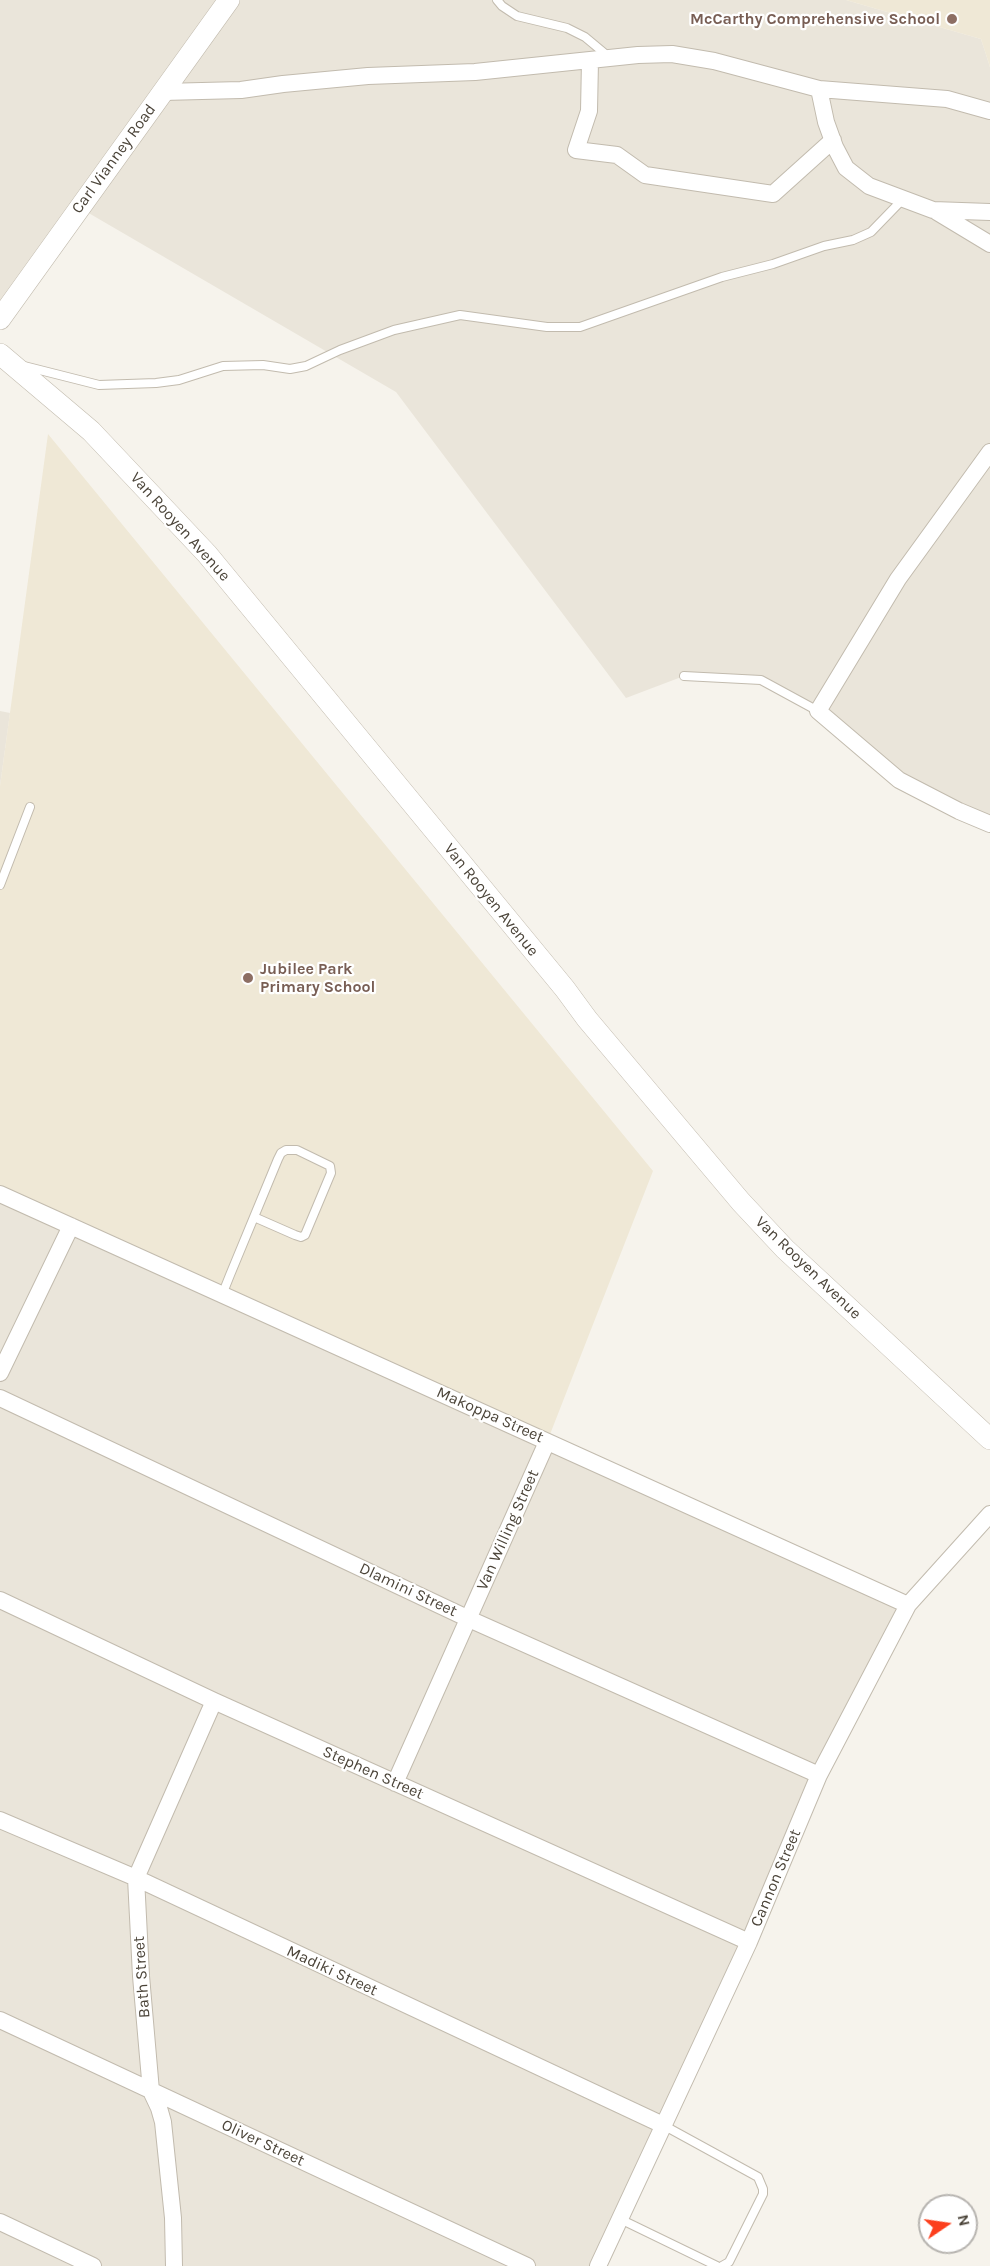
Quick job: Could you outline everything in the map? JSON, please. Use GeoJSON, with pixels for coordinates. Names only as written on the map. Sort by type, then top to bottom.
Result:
{"type":"FeatureCollection","features":[{"type":"Feature","properties":{"kind":"street","name":"Carl Vianney Road"},"geometry":{"type":"LineString","coordinates":[[0,319],[229,0]]}},
{"type":"Feature","properties":{"kind":"street"},"geometry":{"type":"LineString","coordinates":[[163,92],[242,90],[368,76],[475,72],[672,54],[714,61],[819,89],[947,99],[990,111]]}},
{"type":"Feature","properties":{"kind":"street"},"geometry":{"type":"LineString","coordinates":[[590,61],[589,111],[576,150],[617,155],[645,175],[773,194],[833,140]]}},
{"type":"Feature","properties":{"kind":"street"},"geometry":{"type":"LineString","coordinates":[[819,89],[833,140],[846,168],[869,186],[933,210],[990,244]]}},
{"type":"Feature","properties":{"kind":"street"},"geometry":{"type":"LineString","coordinates":[[933,210],[990,212]]}},
{"type":"Feature","properties":{"kind":"street","name":"Van Rooyen Avenue"},"geometry":{"type":"LineString","coordinates":[[6,359],[91,431],[207,554],[594,1028],[741,1202],[785,1249],[989,1434]]}},
{"type":"Feature","properties":{"kind":"street"},"geometry":{"type":"LineString","coordinates":[[990,452],[898,579],[818,711],[899,780],[990,824]]}},
{"type":"Feature","properties":{"kind":"street","name":"Makoppa Street"},"geometry":{"type":"LineString","coordinates":[[0,1194],[908,1605]]}},
{"type":"Feature","properties":{"kind":"street"},"geometry":{"type":"LineString","coordinates":[[0,1373],[71,1226]]}},
{"type":"Feature","properties":{"kind":"street","name":"Dlamini Street"},"geometry":{"type":"LineString","coordinates":[[0,1398],[469,1618],[819,1775]]}},
{"type":"Feature","properties":{"kind":"street","name":"Van Willing Street"},"geometry":{"type":"LineString","coordinates":[[395,1783],[547,1442]]}},
{"type":"Feature","properties":{"kind":"street","name":"Cannon Street"},"geometry":{"type":"LineString","coordinates":[[598,2266],[749,1942],[819,1775],[908,1605],[990,1514]]}},
{"type":"Feature","properties":{"kind":"street","name":"Stephen Street"},"geometry":{"type":"LineString","coordinates":[[0,1600],[214,1701],[749,1942]]}},
{"type":"Feature","properties":{"kind":"street","name":"Bath Street"},"geometry":{"type":"LineString","coordinates":[[174,2266],[173,2218],[163,2122],[151,2091],[141,1976],[136,1878],[214,1701]]}},
{"type":"Feature","properties":{"kind":"street","name":"Madiki Street"},"geometry":{"type":"LineString","coordinates":[[0,1820],[136,1878],[663,2125]]}},
{"type":"Feature","properties":{"kind":"street","name":"Oliver Street"},"geometry":{"type":"LineString","coordinates":[[0,2020],[527,2266]]}},
{"type":"Feature","properties":{"kind":"street"},"geometry":{"type":"LineString","coordinates":[[0,2223],[93,2266]]}},
{"type":"Feature","properties":{"kind":"lane"},"geometry":{"type":"LineString","coordinates":[[497,0],[518,16],[567,28],[585,37],[610,58]]}},
{"type":"Feature","properties":{"kind":"lane"},"geometry":{"type":"LineString","coordinates":[[6,359],[99,385],[156,383],[179,380],[223,366],[263,365],[290,369],[306,366],[340,350],[394,330],[460,315],[547,327],[580,327],[722,277],[773,264],[824,246],[853,240],[871,232],[903,200]]}},
{"type":"Feature","properties":{"kind":"lane"},"geometry":{"type":"LineString","coordinates":[[684,676],[760,680],[818,711]]}},
{"type":"Feature","properties":{"kind":"lane"},"geometry":{"type":"LineString","coordinates":[[0,885],[30,807]]}},
{"type":"Feature","properties":{"kind":"lane"},"geometry":{"type":"LineString","coordinates":[[222,1295],[254,1217],[281,1154],[286,1150],[297,1150],[330,1166],[331,1173],[305,1235],[302,1237],[295,1235],[254,1217]]}},
{"type":"Feature","properties":{"kind":"lane"},"geometry":{"type":"LineString","coordinates":[[663,2125],[758,2177],[763,2189],[762,2194],[729,2262],[722,2266]]}},
{"type":"Feature","properties":{"kind":"lane"},"geometry":{"type":"LineString","coordinates":[[620,2219],[717,2266]]}},
{"type":"Feature","properties":{"kind":"shaded area"},"geometry":{"type":"Polygon","coordinates":[[[0,0],[846,0],[981,39],[990,67],[990,824],[911,788],[818,711],[761,680],[684,676],[626,698],[396,392],[80,208],[0,319],[0,0]]]}},
{"type":"Feature","properties":{"kind":"shaded area","name":"McCarthy Comprehensive School"},"geometry":{"type":"Polygon","coordinates":[[[846,0],[990,0],[990,67],[981,39],[846,0]]]}},
{"type":"Feature","properties":{"kind":"shaded area","name":"Jubilee Park Primary School"},"geometry":{"type":"Polygon","coordinates":[[[48,434],[653,1171],[547,1442],[0,1194],[0,786],[48,434]]]}},
{"type":"Feature","properties":{"kind":"shaded area"},"geometry":{"type":"Polygon","coordinates":[[[0,711],[10,713],[0,786],[0,711]]]}},
{"type":"Feature","properties":{"kind":"shaded area"},"geometry":{"type":"Polygon","coordinates":[[[0,1194],[908,1605],[819,1775],[597,2266],[0,2266],[0,1194]]]}},
{"type":"Feature","properties":{"kind":"place","name":"McCarthy Comprehensive School"},"geometry":{"type":"Point","coordinates":[952,19]}},
{"type":"Feature","properties":{"kind":"place","name":"Jubilee Park Primary School"},"geometry":{"type":"Point","coordinates":[248,978]}}]}
